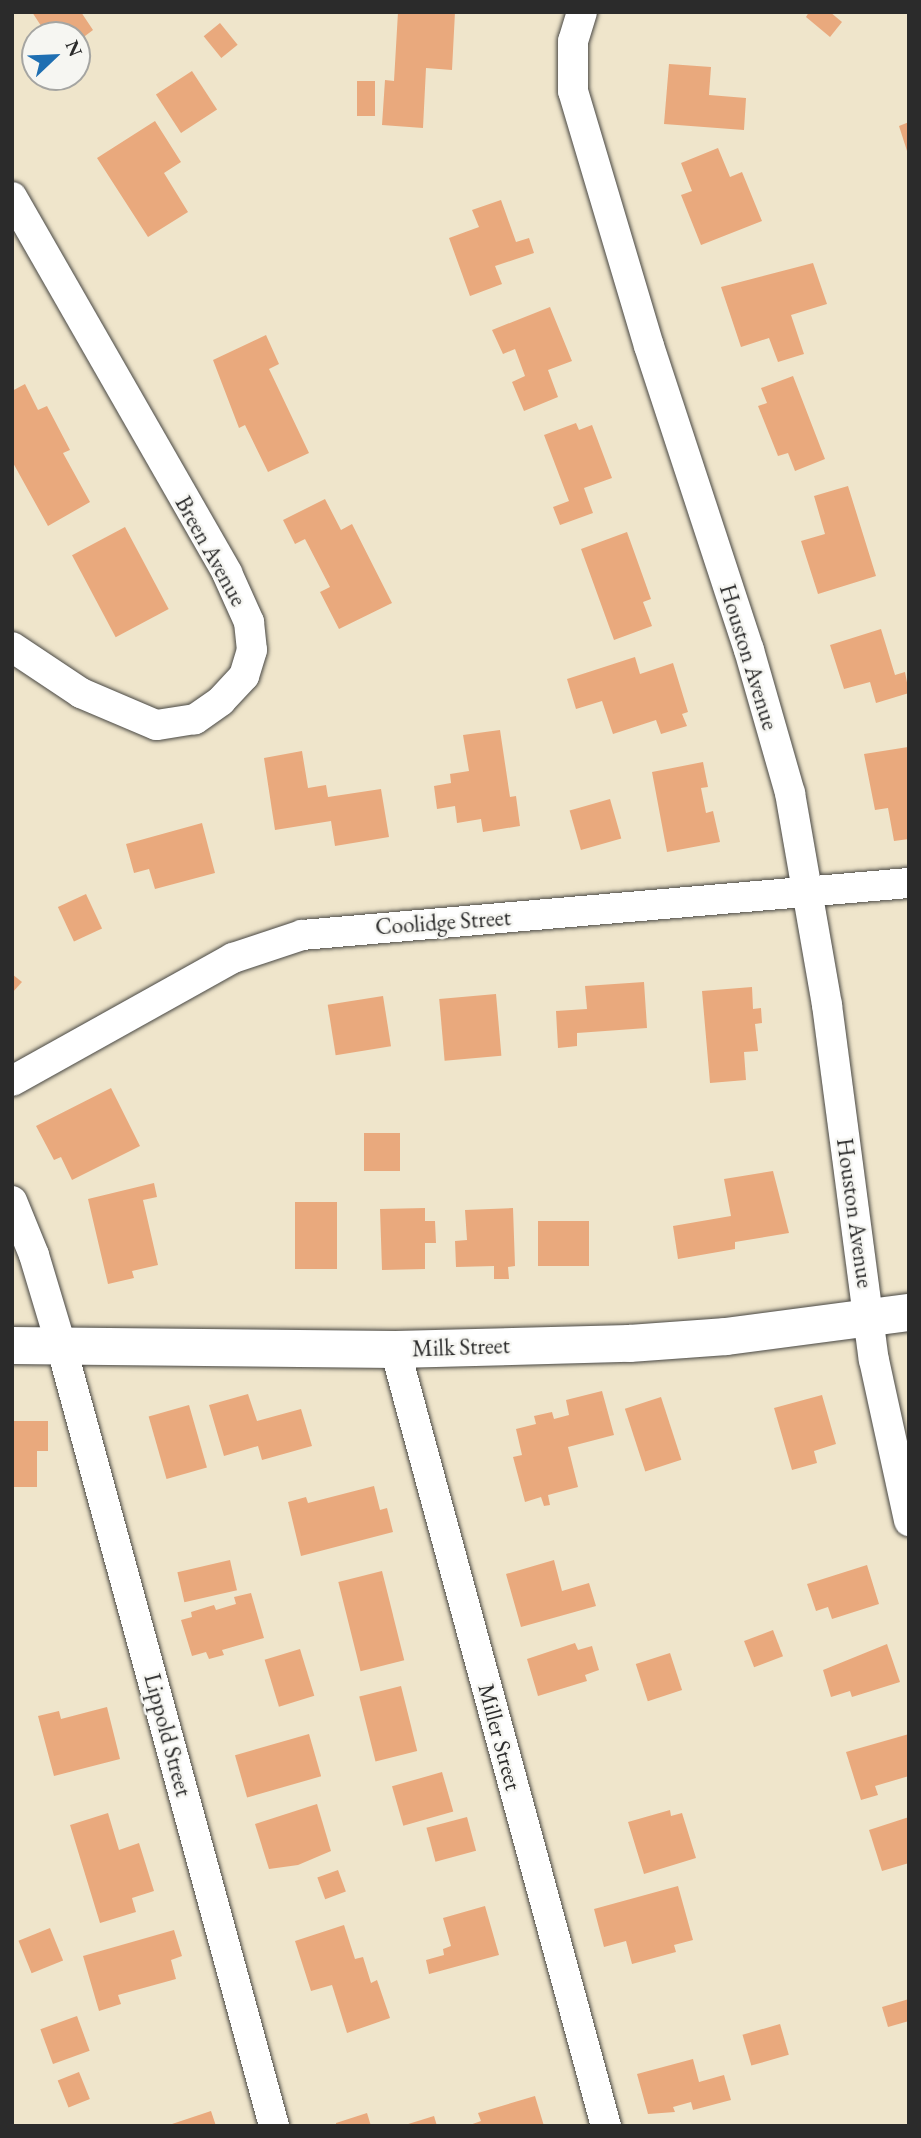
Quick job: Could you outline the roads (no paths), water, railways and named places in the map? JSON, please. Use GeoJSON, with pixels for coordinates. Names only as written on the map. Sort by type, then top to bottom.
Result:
{"type":"FeatureCollection","features":[{"type":"Feature","properties":{"kind":"street","name":"Houston Avenue"},"geometry":{"type":"LineString","coordinates":[[582,12],[573,41],[573,92],[649,346],[749,650],[790,793],[809,893],[869,1318],[909,1521]]}},
{"type":"Feature","properties":{"kind":"street","name":"Breen Avenue"},"geometry":{"type":"LineString","coordinates":[[12,197],[228,573],[249,622],[252,650],[244,676],[221,701],[195,719],[156,726],[81,693],[12,647]]}},
{"type":"Feature","properties":{"kind":"street","name":"Coolidge Street"},"geometry":{"type":"LineString","coordinates":[[12,1081],[233,958],[302,935],[371,926],[909,883]]}},
{"type":"Feature","properties":{"kind":"street","name":"Lippold Street"},"geometry":{"type":"LineString","coordinates":[[12,1201],[34,1255],[61,1345],[274,2126]]}},
{"type":"Feature","properties":{"kind":"street","name":"Milk Street"},"geometry":{"type":"LineString","coordinates":[[12,1345],[394,1349],[629,1343],[909,1312]]}},
{"type":"Feature","properties":{"kind":"street","name":"Miller Street"},"geometry":{"type":"LineString","coordinates":[[394,1349],[606,2126]]}}]}
